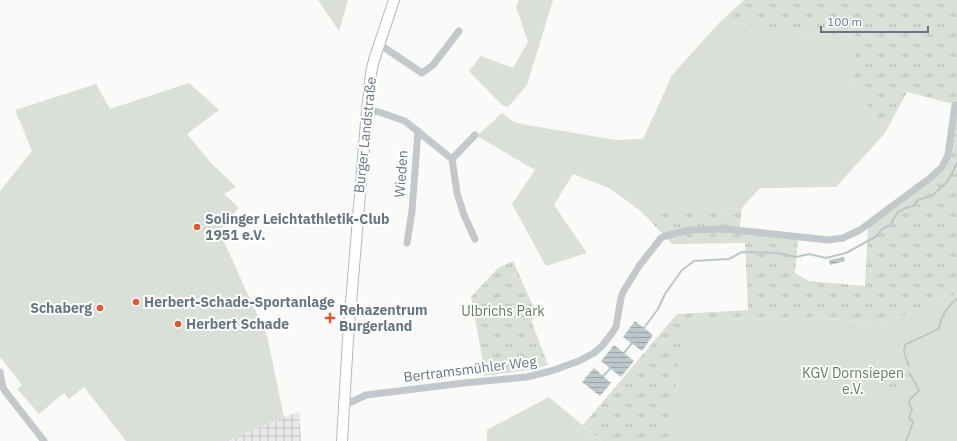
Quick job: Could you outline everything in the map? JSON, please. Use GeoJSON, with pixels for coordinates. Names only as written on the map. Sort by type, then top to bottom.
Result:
{"type":"FeatureCollection","features":[{"type":"Feature","properties":{"kind":"main road","name":"Burger Landstraße"},"geometry":{"type":"LineString","coordinates":[[342,441],[348,339],[371,73],[394,0]]}},
{"type":"Feature","properties":{"kind":"street"},"geometry":{"type":"LineString","coordinates":[[379,44],[422,74],[432,65],[459,31]]}},
{"type":"Feature","properties":{"kind":"street","name":"Bertramsmühler Weg"},"geometry":{"type":"LineString","coordinates":[[344,405],[366,395],[527,377],[552,371],[586,357],[602,346],[616,327],[623,292],[639,266],[661,238],[665,236],[695,229],[726,229],[822,240],[839,238],[853,234],[930,178],[942,167],[948,155],[955,105]]}},
{"type":"Feature","properties":{"kind":"street","name":"Wieden"},"geometry":{"type":"LineString","coordinates":[[367,110],[379,112],[405,121],[452,159]]}},
{"type":"Feature","properties":{"kind":"street","name":"Wieden"},"geometry":{"type":"LineString","coordinates":[[407,243],[412,211],[418,131]]}},
{"type":"Feature","properties":{"kind":"street"},"geometry":{"type":"LineString","coordinates":[[475,135],[452,159],[456,193],[475,239]]}},
{"type":"Feature","properties":{"kind":"street"},"geometry":{"type":"LineString","coordinates":[[0,372],[5,392],[44,441]]}},
{"type":"Feature","properties":{"kind":"shaded area"},"geometry":{"type":"Polygon","coordinates":[[[844,257],[845,261],[830,265],[829,260],[844,257]]]}},
{"type":"Feature","properties":{"kind":"shaded area"},"geometry":{"type":"Polygon","coordinates":[[[635,321],[653,335],[642,351],[623,337],[635,321]]]}},
{"type":"Feature","properties":{"kind":"shaded area"},"geometry":{"type":"Polygon","coordinates":[[[614,345],[634,361],[621,377],[601,361],[614,345]]]}},
{"type":"Feature","properties":{"kind":"shaded area"},"geometry":{"type":"Polygon","coordinates":[[[594,368],[611,383],[600,396],[582,382],[594,368]]]}},
{"type":"Feature","properties":{"kind":"shaded area"},"geometry":{"type":"Polygon","coordinates":[[[299,412],[301,441],[226,441],[284,417],[299,412]]]}},
{"type":"Feature","properties":{"kind":"green space"},"geometry":{"type":"Polygon","coordinates":[[[318,0],[348,0],[339,31],[318,0]]]}},
{"type":"Feature","properties":{"kind":"green space"},"geometry":{"type":"Polygon","coordinates":[[[519,0],[553,0],[527,85],[508,107],[502,105],[469,71],[481,56],[513,68],[528,42],[516,7],[519,0]]]}},
{"type":"Feature","properties":{"kind":"green space"},"geometry":{"type":"Polygon","coordinates":[[[744,0],[957,0],[957,105],[907,92],[885,133],[851,81],[859,36],[820,34],[721,21],[744,0]]]}},
{"type":"Feature","properties":{"kind":"green space"},"geometry":{"type":"Polygon","coordinates":[[[721,21],[820,34],[860,36],[851,81],[885,133],[836,187],[760,188],[742,208],[641,211],[609,188],[573,174],[554,205],[587,253],[546,266],[512,204],[535,170],[477,136],[502,113],[514,122],[527,125],[616,140],[643,139],[672,75],[721,21]]]}},
{"type":"Feature","properties":{"kind":"green space","name":"Herbert-Schade-Sportanlage"},"geometry":{"type":"Polygon","coordinates":[[[189,83],[219,110],[187,134],[210,162],[236,187],[224,194],[239,208],[219,231],[267,336],[284,417],[226,441],[126,441],[84,387],[69,399],[64,393],[39,414],[17,389],[22,385],[0,357],[0,191],[32,151],[15,110],[96,84],[110,109],[189,83]]]}},
{"type":"Feature","properties":{"kind":"green space"},"geometry":{"type":"Polygon","coordinates":[[[957,110],[957,293],[888,322],[800,318],[684,319],[668,441],[601,441],[583,425],[677,314],[748,310],[745,243],[672,244],[641,211],[742,208],[739,232],[798,240],[795,273],[809,281],[865,286],[868,227],[946,167],[957,110]]]}},
{"type":"Feature","properties":{"kind":"green space","name":"Ulbrichs Park"},"geometry":{"type":"Polygon","coordinates":[[[513,261],[538,317],[531,320],[548,365],[529,370],[484,376],[471,297],[498,268],[513,261]]]}},
{"type":"Feature","properties":{"kind":"green space","name":"KGV Dornsiepen e.V."},"geometry":{"type":"Polygon","coordinates":[[[957,293],[957,441],[668,441],[675,395],[683,319],[800,318],[887,322],[957,293]]]}},
{"type":"Feature","properties":{"kind":"green space"},"geometry":{"type":"Polygon","coordinates":[[[907,372],[906,393],[885,385],[886,377],[907,372]]]}},
{"type":"Feature","properties":{"kind":"green space"},"geometry":{"type":"Polygon","coordinates":[[[549,397],[601,441],[487,441],[487,430],[549,397]]]}},
{"type":"Feature","properties":{"kind":"waterway"},"geometry":{"type":"LineString","coordinates":[[643,329],[658,309],[665,294],[682,270],[694,261],[729,259],[742,252],[779,253],[796,257],[809,254],[826,258],[846,253],[877,236],[882,229],[890,225],[897,213],[905,208],[913,206],[918,200],[932,196],[948,181],[957,163]]}},
{"type":"Feature","properties":{"kind":"waterway"},"geometry":{"type":"LineString","coordinates":[[909,366],[904,352],[905,345],[939,328],[945,312],[957,299]]}},
{"type":"Feature","properties":{"kind":"waterway"},"geometry":{"type":"LineString","coordinates":[[623,354],[633,342]]}},
{"type":"Feature","properties":{"kind":"waterway"},"geometry":{"type":"LineString","coordinates":[[603,376],[611,368]]}},
{"type":"Feature","properties":{"kind":"waterway"},"geometry":{"type":"LineString","coordinates":[[906,441],[913,422],[909,418],[912,409],[909,404],[910,399],[919,391],[909,373]]}},
{"type":"Feature","properties":{"kind":"place","name":"Solinger Leichtathletik-Club 1951 e.V."},"geometry":{"type":"Point","coordinates":[197,227]}},
{"type":"Feature","properties":{"kind":"place","name":"Herbert-Schade-Sportanlage"},"geometry":{"type":"Point","coordinates":[136,302]}},
{"type":"Feature","properties":{"kind":"place","name":"Schaberg"},"geometry":{"type":"Point","coordinates":[100,308]}},
{"type":"Feature","properties":{"kind":"place","name":"Rehazentrum Burgerland"},"geometry":{"type":"Point","coordinates":[330,318]}},
{"type":"Feature","properties":{"kind":"place","name":"Herbert Schade"},"geometry":{"type":"Point","coordinates":[178,324]}}]}
